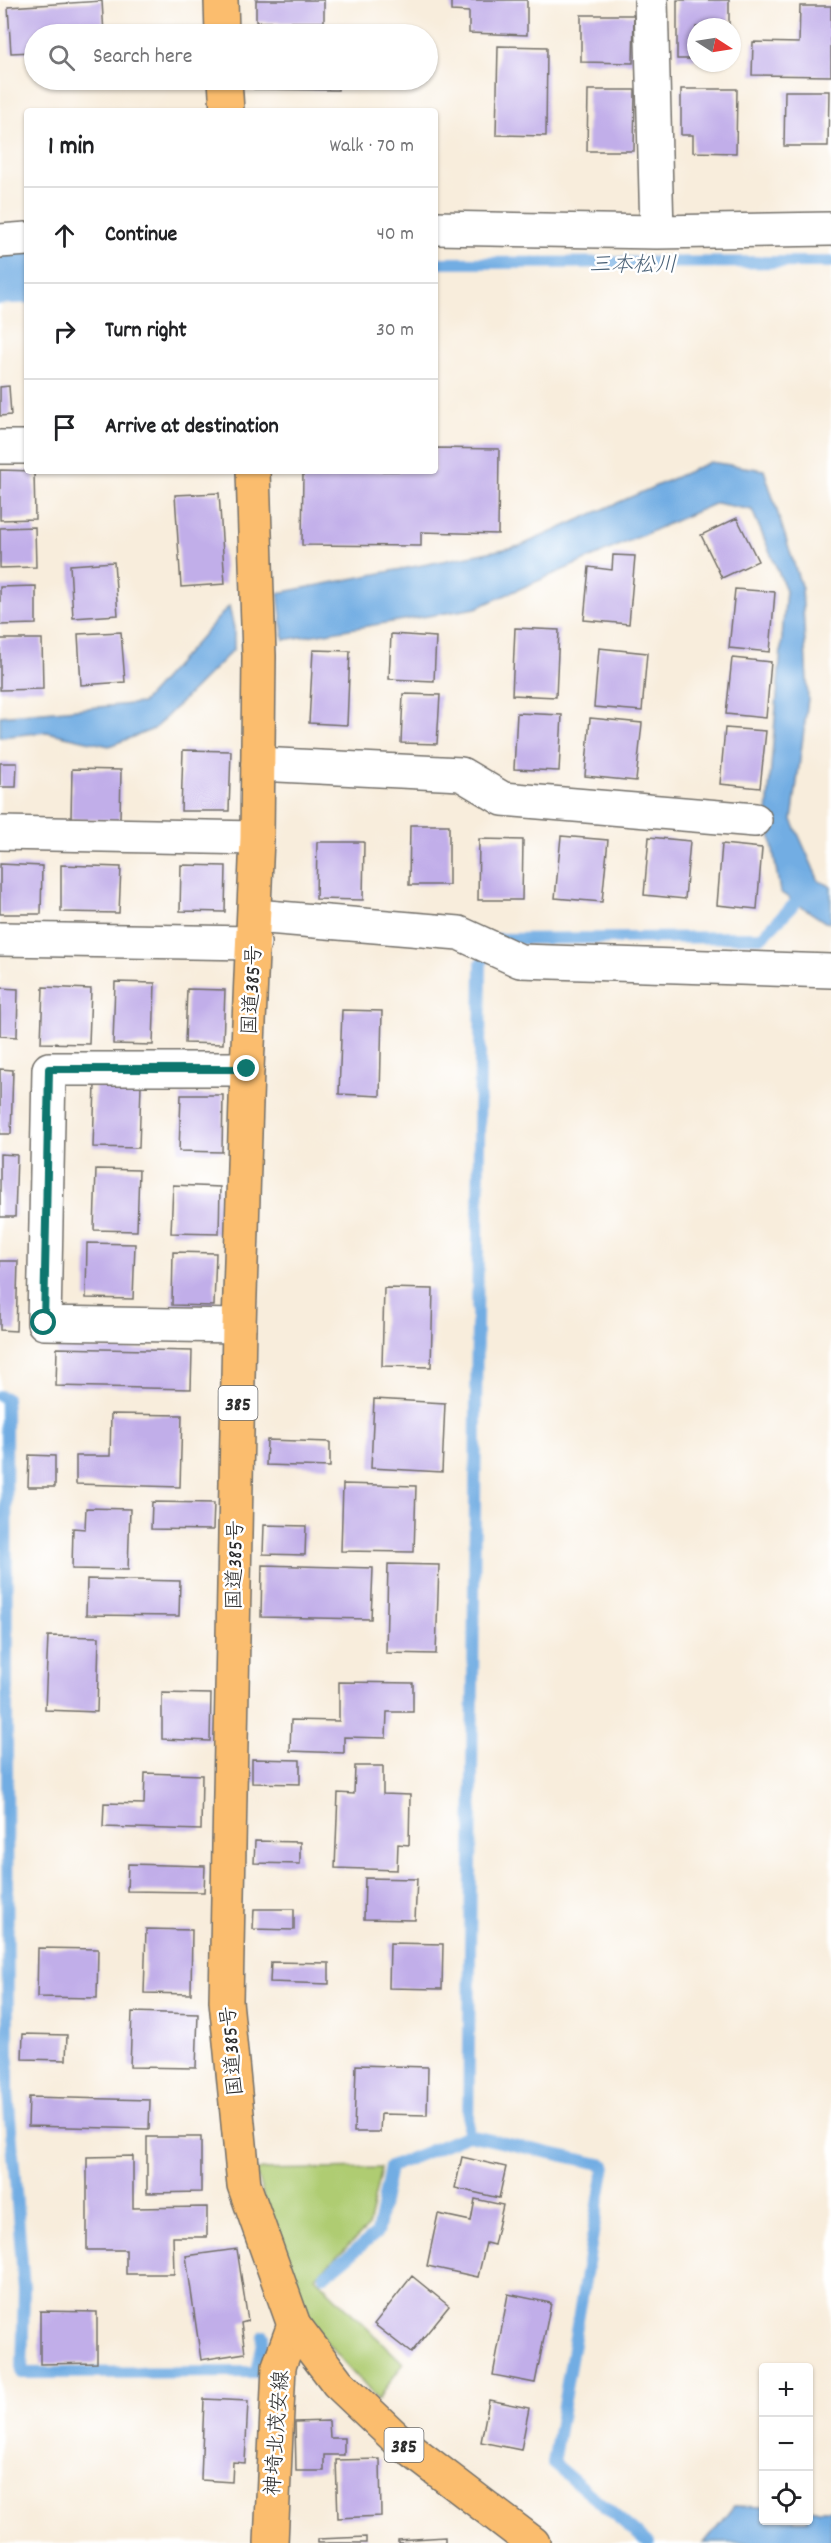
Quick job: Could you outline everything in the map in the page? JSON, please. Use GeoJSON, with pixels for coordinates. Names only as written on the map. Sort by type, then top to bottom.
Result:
{"type":"FeatureCollection","features":[{"type":"Feature","properties":{"kind":"main road"},"geometry":{"type":"LineString","coordinates":[[220,0],[221,24]]}},
{"type":"Feature","properties":{"kind":"main road"},"geometry":{"type":"LineString","coordinates":[[226,90],[227,108]]}},
{"type":"Feature","properties":{"kind":"main road","name":"国道385号"},"geometry":{"type":"LineString","coordinates":[[253,474],[258,587],[257,838],[239,1326],[226,2001],[244,2185],[294,2325],[338,2383],[398,2440],[533,2543]]}},
{"type":"Feature","properties":{"kind":"main road","name":"神埼北茂安線"},"geometry":{"type":"LineString","coordinates":[[271,2543],[279,2366],[294,2325]]}},
{"type":"Feature","properties":{"kind":"street"},"geometry":{"type":"LineString","coordinates":[[651,0],[657,232]]}},
{"type":"Feature","properties":{"kind":"street"},"geometry":{"type":"LineString","coordinates":[[438,228],[657,232],[831,229]]}},
{"type":"Feature","properties":{"kind":"street"},"geometry":{"type":"LineString","coordinates":[[0,241],[24,239]]}},
{"type":"Feature","properties":{"kind":"street"},"geometry":{"type":"LineString","coordinates":[[0,447],[24,447]]}},
{"type":"Feature","properties":{"kind":"street"},"geometry":{"type":"LineString","coordinates":[[258,764],[461,774],[503,799],[756,820]]}},
{"type":"Feature","properties":{"kind":"street"},"geometry":{"type":"LineString","coordinates":[[0,833],[257,838]]}},
{"type":"Feature","properties":{"kind":"street"},"geometry":{"type":"LineString","coordinates":[[0,939],[254,930],[459,933],[520,961],[831,971]]}},
{"type":"Feature","properties":{"kind":"street"},"geometry":{"type":"LineString","coordinates":[[239,1326],[44,1323],[49,1069],[247,1069]]}},
{"type":"Feature","properties":{"kind":"green space"},"geometry":{"type":"Polygon","coordinates":[[[381,2168],[368,2227],[315,2277],[403,2363],[378,2400],[303,2316],[255,2170],[381,2168]]]}},
{"type":"Feature","properties":{"kind":"water"},"geometry":{"type":"Polygon","coordinates":[[[710,462],[764,470],[802,589],[808,699],[792,820],[819,881],[831,886],[831,923],[825,922],[780,892],[767,814],[786,590],[752,510],[716,503],[476,608],[284,640],[278,593],[520,546],[710,462]]]}},
{"type":"Feature","properties":{"kind":"water"},"geometry":{"type":"Polygon","coordinates":[[[229,606],[234,628],[234,649],[154,729],[109,746],[47,732],[0,737],[0,716],[142,703],[229,606]]]}},
{"type":"Feature","properties":{"kind":"water"},"geometry":{"type":"Polygon","coordinates":[[[734,2506],[759,2507],[759,2525],[813,2525],[813,2509],[831,2509],[831,2543],[704,2543],[734,2506]]]}},
{"type":"Feature","properties":{"kind":"building"},"geometry":{"type":"Polygon","coordinates":[[[256,0],[324,0],[324,22],[256,22],[256,0]]]}},
{"type":"Feature","properties":{"kind":"building"},"geometry":{"type":"Polygon","coordinates":[[[451,0],[527,0],[527,35],[469,33],[469,12],[451,11],[451,0]]]}},
{"type":"Feature","properties":{"kind":"building"},"geometry":{"type":"Polygon","coordinates":[[[677,0],[729,0],[729,18],[687,18],[687,59],[677,59],[677,0]]]}},
{"type":"Feature","properties":{"kind":"building"},"geometry":{"type":"Polygon","coordinates":[[[102,1],[103,24],[24,24],[24,52],[11,53],[8,7],[102,1]]]}},
{"type":"Feature","properties":{"kind":"building"},"geometry":{"type":"Polygon","coordinates":[[[800,6],[831,6],[831,76],[752,75],[753,42],[799,43],[800,6]]]}},
{"type":"Feature","properties":{"kind":"building"},"geometry":{"type":"Polygon","coordinates":[[[581,15],[634,15],[633,63],[581,62],[581,15]]]}},
{"type":"Feature","properties":{"kind":"building"},"geometry":{"type":"Polygon","coordinates":[[[498,46],[547,47],[546,136],[496,135],[498,46]]]}},
{"type":"Feature","properties":{"kind":"building"},"geometry":{"type":"Polygon","coordinates":[[[681,89],[737,89],[736,153],[693,152],[693,135],[681,135],[681,89]]]}},
{"type":"Feature","properties":{"kind":"building"},"geometry":{"type":"Polygon","coordinates":[[[588,90],[635,90],[634,151],[587,151],[588,90]]]}},
{"type":"Feature","properties":{"kind":"building"},"geometry":{"type":"Polygon","coordinates":[[[785,91],[829,91],[828,146],[784,146],[785,91]]]}},
{"type":"Feature","properties":{"kind":"building"},"geometry":{"type":"Polygon","coordinates":[[[9,386],[11,415],[0,416],[0,387],[9,386]]]}},
{"type":"Feature","properties":{"kind":"building"},"geometry":{"type":"Polygon","coordinates":[[[438,448],[499,449],[498,534],[421,532],[421,546],[302,545],[303,474],[438,474],[438,448]]]}},
{"type":"Feature","properties":{"kind":"building"},"geometry":{"type":"Polygon","coordinates":[[[0,470],[24,471],[24,474],[34,474],[35,519],[0,520],[0,470]]]}},
{"type":"Feature","properties":{"kind":"building"},"geometry":{"type":"Polygon","coordinates":[[[219,493],[225,584],[181,587],[175,495],[219,493]]]}},
{"type":"Feature","properties":{"kind":"building"},"geometry":{"type":"Polygon","coordinates":[[[737,518],[758,561],[722,578],[701,535],[737,518]]]}},
{"type":"Feature","properties":{"kind":"building"},"geometry":{"type":"Polygon","coordinates":[[[35,527],[36,567],[0,568],[0,528],[35,527]]]}},
{"type":"Feature","properties":{"kind":"building"},"geometry":{"type":"Polygon","coordinates":[[[613,555],[635,556],[629,624],[584,620],[589,567],[612,570],[613,555]]]}},
{"type":"Feature","properties":{"kind":"building"},"geometry":{"type":"Polygon","coordinates":[[[114,562],[118,615],[73,618],[70,565],[114,562]]]}},
{"type":"Feature","properties":{"kind":"building"},"geometry":{"type":"Polygon","coordinates":[[[36,586],[36,624],[0,625],[0,587],[36,586]]]}},
{"type":"Feature","properties":{"kind":"building"},"geometry":{"type":"Polygon","coordinates":[[[735,589],[775,592],[770,652],[729,648],[735,589]]]}},
{"type":"Feature","properties":{"kind":"building"},"geometry":{"type":"Polygon","coordinates":[[[515,628],[559,630],[556,697],[512,695],[515,628]]]}},
{"type":"Feature","properties":{"kind":"building"},"geometry":{"type":"Polygon","coordinates":[[[121,632],[125,682],[81,685],[78,634],[121,632]]]}},
{"type":"Feature","properties":{"kind":"building"},"geometry":{"type":"Polygon","coordinates":[[[391,634],[436,637],[434,681],[389,679],[391,634]]]}},
{"type":"Feature","properties":{"kind":"building"},"geometry":{"type":"Polygon","coordinates":[[[0,639],[42,639],[43,689],[0,690],[0,639]]]}},
{"type":"Feature","properties":{"kind":"building"},"geometry":{"type":"Polygon","coordinates":[[[599,648],[647,653],[642,711],[594,707],[599,648]]]}},
{"type":"Feature","properties":{"kind":"building"},"geometry":{"type":"Polygon","coordinates":[[[313,650],[350,651],[347,725],[309,723],[313,650]]]}},
{"type":"Feature","properties":{"kind":"building"},"geometry":{"type":"Polygon","coordinates":[[[732,658],[771,662],[766,718],[726,714],[732,658]]]}},
{"type":"Feature","properties":{"kind":"building"},"geometry":{"type":"Polygon","coordinates":[[[403,694],[440,695],[437,744],[401,743],[403,694]]]}},
{"type":"Feature","properties":{"kind":"building"},"geometry":{"type":"Polygon","coordinates":[[[517,713],[562,715],[559,771],[514,769],[517,713]]]}},
{"type":"Feature","properties":{"kind":"building"},"geometry":{"type":"Polygon","coordinates":[[[590,718],[642,723],[636,781],[585,776],[590,718]]]}},
{"type":"Feature","properties":{"kind":"building"},"geometry":{"type":"Polygon","coordinates":[[[725,728],[766,731],[760,788],[720,784],[725,728]]]}},
{"type":"Feature","properties":{"kind":"building"},"geometry":{"type":"Polygon","coordinates":[[[183,750],[231,751],[229,811],[181,811],[183,750]]]}},
{"type":"Feature","properties":{"kind":"building"},"geometry":{"type":"Polygon","coordinates":[[[0,763],[17,763],[16,787],[0,787],[0,763]]]}},
{"type":"Feature","properties":{"kind":"building"},"geometry":{"type":"Polygon","coordinates":[[[72,769],[121,770],[120,820],[71,819],[72,769]]]}},
{"type":"Feature","properties":{"kind":"building"},"geometry":{"type":"Polygon","coordinates":[[[410,825],[449,825],[449,885],[409,885],[410,825]]]}},
{"type":"Feature","properties":{"kind":"building"},"geometry":{"type":"Polygon","coordinates":[[[561,836],[608,840],[602,902],[555,898],[561,836]]]}},
{"type":"Feature","properties":{"kind":"building"},"geometry":{"type":"Polygon","coordinates":[[[649,837],[690,841],[685,899],[644,895],[649,837]]]}},
{"type":"Feature","properties":{"kind":"building"},"geometry":{"type":"Polygon","coordinates":[[[479,839],[523,840],[522,900],[478,900],[479,839]]]}},
{"type":"Feature","properties":{"kind":"building"},"geometry":{"type":"Polygon","coordinates":[[[317,842],[364,842],[363,900],[316,899],[317,842]]]}},
{"type":"Feature","properties":{"kind":"building"},"geometry":{"type":"Polygon","coordinates":[[[722,844],[762,848],[757,909],[717,905],[722,844]]]}},
{"type":"Feature","properties":{"kind":"building"},"geometry":{"type":"Polygon","coordinates":[[[0,864],[42,866],[41,914],[0,914],[0,864]]]}},
{"type":"Feature","properties":{"kind":"building"},"geometry":{"type":"Polygon","coordinates":[[[61,865],[121,867],[119,913],[61,912],[61,865]]]}},
{"type":"Feature","properties":{"kind":"building"},"geometry":{"type":"Polygon","coordinates":[[[181,865],[226,866],[225,912],[180,911],[181,865]]]}},
{"type":"Feature","properties":{"kind":"building"},"geometry":{"type":"Polygon","coordinates":[[[115,982],[155,983],[153,1045],[113,1044],[115,982]]]}},
{"type":"Feature","properties":{"kind":"building"},"geometry":{"type":"Polygon","coordinates":[[[43,987],[91,989],[89,1044],[41,1043],[43,987]]]}},
{"type":"Feature","properties":{"kind":"building"},"geometry":{"type":"Polygon","coordinates":[[[0,988],[18,989],[17,1037],[0,1036],[0,988]]]}},
{"type":"Feature","properties":{"kind":"building"},"geometry":{"type":"Polygon","coordinates":[[[187,989],[225,990],[223,1044],[185,1043],[187,989]]]}},
{"type":"Feature","properties":{"kind":"building"},"geometry":{"type":"Polygon","coordinates":[[[342,1010],[382,1011],[380,1096],[339,1094],[342,1010]]]}},
{"type":"Feature","properties":{"kind":"building"},"geometry":{"type":"Polygon","coordinates":[[[0,1069],[13,1070],[11,1134],[0,1134],[0,1069]]]}},
{"type":"Feature","properties":{"kind":"building"},"geometry":{"type":"Polygon","coordinates":[[[95,1084],[141,1085],[139,1148],[93,1147],[95,1084]]]}},
{"type":"Feature","properties":{"kind":"building"},"geometry":{"type":"Polygon","coordinates":[[[181,1095],[223,1095],[222,1152],[179,1151],[181,1095]]]}},
{"type":"Feature","properties":{"kind":"building"},"geometry":{"type":"Polygon","coordinates":[[[0,1154],[17,1155],[15,1217],[0,1217],[0,1154]]]}},
{"type":"Feature","properties":{"kind":"building"},"geometry":{"type":"Polygon","coordinates":[[[96,1169],[139,1170],[137,1231],[94,1230],[96,1169]]]}},
{"type":"Feature","properties":{"kind":"building"},"geometry":{"type":"Polygon","coordinates":[[[173,1185],[220,1187],[219,1234],[171,1233],[173,1185]]]}},
{"type":"Feature","properties":{"kind":"building"},"geometry":{"type":"Polygon","coordinates":[[[87,1243],[135,1244],[133,1299],[86,1298],[87,1243]]]}},
{"type":"Feature","properties":{"kind":"building"},"geometry":{"type":"Polygon","coordinates":[[[173,1252],[216,1253],[214,1306],[172,1305],[173,1252]]]}},
{"type":"Feature","properties":{"kind":"building"},"geometry":{"type":"Polygon","coordinates":[[[0,1261],[18,1261],[16,1331],[0,1330],[0,1261]]]}},
{"type":"Feature","properties":{"kind":"building"},"geometry":{"type":"Polygon","coordinates":[[[384,1288],[433,1289],[431,1367],[382,1366],[384,1288]]]}},
{"type":"Feature","properties":{"kind":"building"},"geometry":{"type":"Polygon","coordinates":[[[57,1348],[192,1351],[191,1389],[56,1386],[57,1348]]]}},
{"type":"Feature","properties":{"kind":"building"},"geometry":{"type":"Polygon","coordinates":[[[374,1399],[445,1403],[442,1472],[371,1468],[374,1399]]]}},
{"type":"Feature","properties":{"kind":"building"},"geometry":{"type":"Polygon","coordinates":[[[111,1414],[182,1415],[180,1487],[76,1484],[76,1456],[110,1456],[111,1414]]]}},
{"type":"Feature","properties":{"kind":"building"},"geometry":{"type":"Polygon","coordinates":[[[267,1440],[330,1442],[330,1467],[266,1465],[267,1440]]]}},
{"type":"Feature","properties":{"kind":"building"},"geometry":{"type":"Polygon","coordinates":[[[29,1455],[55,1456],[55,1487],[28,1487],[29,1455]]]}},
{"type":"Feature","properties":{"kind":"building"},"geometry":{"type":"Polygon","coordinates":[[[343,1484],[416,1486],[414,1552],[341,1551],[343,1484]]]}},
{"type":"Feature","properties":{"kind":"building"},"geometry":{"type":"Polygon","coordinates":[[[152,1502],[214,1503],[213,1530],[151,1529],[152,1502]]]}},
{"type":"Feature","properties":{"kind":"building"},"geometry":{"type":"Polygon","coordinates":[[[86,1508],[130,1509],[128,1570],[72,1569],[73,1528],[85,1529],[86,1508]]]}},
{"type":"Feature","properties":{"kind":"building"},"geometry":{"type":"Polygon","coordinates":[[[264,1525],[306,1526],[305,1555],[263,1554],[264,1525]]]}},
{"type":"Feature","properties":{"kind":"building"},"geometry":{"type":"Polygon","coordinates":[[[388,1564],[439,1565],[436,1654],[386,1653],[388,1564]]]}},
{"type":"Feature","properties":{"kind":"building"},"geometry":{"type":"Polygon","coordinates":[[[262,1565],[373,1568],[371,1619],[261,1617],[262,1565]]]}},
{"type":"Feature","properties":{"kind":"building"},"geometry":{"type":"Polygon","coordinates":[[[87,1579],[180,1581],[179,1616],[86,1615],[87,1579]]]}},
{"type":"Feature","properties":{"kind":"building"},"geometry":{"type":"Polygon","coordinates":[[[48,1636],[99,1637],[97,1712],[45,1710],[48,1636]]]}},
{"type":"Feature","properties":{"kind":"building"},"geometry":{"type":"Polygon","coordinates":[[[339,1682],[413,1683],[413,1712],[387,1712],[386,1738],[344,1737],[344,1753],[290,1751],[291,1720],[339,1721],[339,1682]]]}},
{"type":"Feature","properties":{"kind":"building"},"geometry":{"type":"Polygon","coordinates":[[[162,1693],[211,1694],[210,1741],[162,1739],[162,1693]]]}},
{"type":"Feature","properties":{"kind":"building"},"geometry":{"type":"Polygon","coordinates":[[[252,1759],[300,1760],[300,1784],[252,1783],[252,1759]]]}},
{"type":"Feature","properties":{"kind":"building"},"geometry":{"type":"Polygon","coordinates":[[[355,1766],[383,1766],[383,1794],[410,1795],[409,1845],[398,1844],[397,1870],[335,1868],[338,1793],[354,1794],[355,1766]]]}},
{"type":"Feature","properties":{"kind":"building"},"geometry":{"type":"Polygon","coordinates":[[[145,1773],[202,1775],[201,1830],[103,1827],[104,1803],[144,1804],[145,1773]]]}},
{"type":"Feature","properties":{"kind":"building"},"geometry":{"type":"Polygon","coordinates":[[[255,1841],[300,1842],[300,1864],[254,1863],[255,1841]]]}},
{"type":"Feature","properties":{"kind":"building"},"geometry":{"type":"Polygon","coordinates":[[[128,1864],[205,1866],[204,1892],[127,1891],[128,1864]]]}},
{"type":"Feature","properties":{"kind":"building"},"geometry":{"type":"Polygon","coordinates":[[[365,1878],[417,1879],[415,1920],[364,1919],[365,1878]]]}},
{"type":"Feature","properties":{"kind":"building"},"geometry":{"type":"Polygon","coordinates":[[[254,1909],[294,1909],[294,1930],[253,1929],[254,1909]]]}},
{"type":"Feature","properties":{"kind":"building"},"geometry":{"type":"Polygon","coordinates":[[[146,1929],[192,1930],[191,1994],[144,1993],[146,1929]]]}},
{"type":"Feature","properties":{"kind":"building"},"geometry":{"type":"Polygon","coordinates":[[[390,1943],[443,1944],[442,1989],[389,1988],[390,1943]]]}},
{"type":"Feature","properties":{"kind":"building"},"geometry":{"type":"Polygon","coordinates":[[[38,1948],[98,1949],[97,1998],[37,1997],[38,1948]]]}},
{"type":"Feature","properties":{"kind":"building"},"geometry":{"type":"Polygon","coordinates":[[[271,1962],[329,1963],[329,1984],[270,1982],[271,1962]]]}},
{"type":"Feature","properties":{"kind":"building"},"geometry":{"type":"Polygon","coordinates":[[[132,2012],[198,2014],[196,2068],[130,2067],[132,2012]]]}},
{"type":"Feature","properties":{"kind":"building"},"geometry":{"type":"Polygon","coordinates":[[[23,2034],[67,2035],[66,2060],[22,2059],[23,2034]]]}},
{"type":"Feature","properties":{"kind":"building"},"geometry":{"type":"Polygon","coordinates":[[[356,2065],[428,2067],[427,2115],[381,2114],[380,2132],[354,2132],[356,2065]]]}},
{"type":"Feature","properties":{"kind":"building"},"geometry":{"type":"Polygon","coordinates":[[[29,2097],[150,2100],[149,2129],[28,2126],[29,2097]]]}},
{"type":"Feature","properties":{"kind":"building"},"geometry":{"type":"Polygon","coordinates":[[[147,2137],[201,2137],[201,2192],[147,2193],[147,2137]]]}},
{"type":"Feature","properties":{"kind":"building"},"geometry":{"type":"Polygon","coordinates":[[[133,2156],[133,2208],[207,2207],[207,2237],[173,2237],[174,2274],[126,2274],[126,2250],[87,2250],[87,2157],[133,2156]]]}},
{"type":"Feature","properties":{"kind":"building"},"geometry":{"type":"Polygon","coordinates":[[[462,2157],[506,2167],[499,2198],[455,2188],[462,2157]]]}},
{"type":"Feature","properties":{"kind":"building"},"geometry":{"type":"Polygon","coordinates":[[[475,2199],[503,2205],[494,2245],[486,2243],[478,2277],[427,2266],[438,2214],[471,2221],[475,2199]]]}},
{"type":"Feature","properties":{"kind":"building"},"geometry":{"type":"Polygon","coordinates":[[[237,2249],[248,2321],[241,2323],[245,2353],[201,2360],[186,2256],[237,2249]]]}},
{"type":"Feature","properties":{"kind":"building"},"geometry":{"type":"Polygon","coordinates":[[[412,2276],[449,2306],[411,2353],[374,2324],[412,2276]]]}},
{"type":"Feature","properties":{"kind":"building"},"geometry":{"type":"Polygon","coordinates":[[[508,2294],[551,2303],[535,2383],[493,2375],[508,2294]]]}},
{"type":"Feature","properties":{"kind":"building"},"geometry":{"type":"Polygon","coordinates":[[[40,2311],[97,2312],[97,2363],[40,2364],[40,2311]]]}},
{"type":"Feature","properties":{"kind":"building"},"geometry":{"type":"Polygon","coordinates":[[[204,2399],[248,2401],[245,2463],[233,2462],[232,2482],[201,2480],[204,2399]]]}},
{"type":"Feature","properties":{"kind":"building"},"geometry":{"type":"Polygon","coordinates":[[[489,2400],[529,2408],[521,2450],[481,2442],[489,2400]]]}},
{"type":"Feature","properties":{"kind":"building"},"geometry":{"type":"Polygon","coordinates":[[[329,2421],[330,2438],[344,2438],[344,2455],[324,2455],[324,2471],[296,2471],[295,2422],[329,2421]]]}},
{"type":"Feature","properties":{"kind":"building"},"geometry":{"type":"Polygon","coordinates":[[[380,2459],[381,2516],[338,2518],[336,2460],[380,2459]]]}},
{"type":"Feature","properties":{"kind":"building"},"geometry":{"type":"Polygon","coordinates":[[[366,2537],[366,2543],[318,2543],[318,2539],[366,2537]]]}},
{"type":"Feature","properties":{"kind":"building"},"geometry":{"type":"Polygon","coordinates":[[[445,2537],[445,2543],[398,2543],[398,2540],[445,2537]]]}},
{"type":"Feature","properties":{"kind":"waterway","name":"三本松川"},"geometry":{"type":"LineString","coordinates":[[438,263],[831,262]]}},
{"type":"Feature","properties":{"kind":"waterway","name":"三本松川"},"geometry":{"type":"LineString","coordinates":[[0,270],[24,269]]}},
{"type":"Feature","properties":{"kind":"waterway"},"geometry":{"type":"LineString","coordinates":[[648,2543],[553,2463],[605,2165],[468,2135],[481,963],[498,939],[762,937],[805,893]]}},
{"type":"Feature","properties":{"kind":"waterway"},"geometry":{"type":"LineString","coordinates":[[0,1396],[6,1398],[8,2093],[24,2289],[22,2373],[257,2372],[264,2336]]}},
{"type":"Feature","properties":{"kind":"waterway"},"geometry":{"type":"LineString","coordinates":[[324,2276],[377,2233],[390,2167],[468,2135]]}},
{"type":"Feature","properties":{"kind":"route"},"geometry":{"type":"LineString","coordinates":[[44,1323],[49,1069],[247,1069]]}}]}
